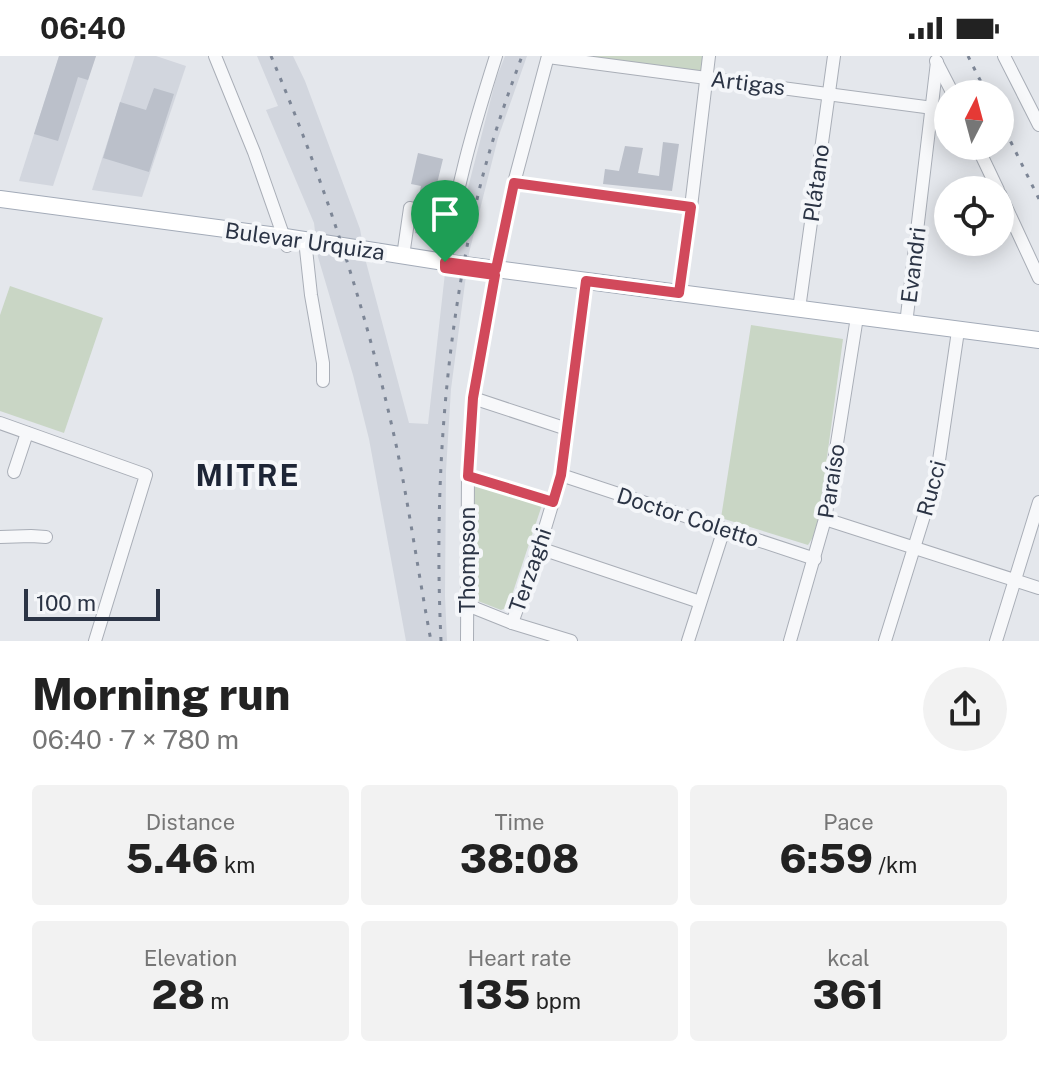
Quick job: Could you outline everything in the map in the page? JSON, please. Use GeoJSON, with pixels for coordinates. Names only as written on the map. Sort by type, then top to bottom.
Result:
{"type":"FeatureCollection","features":[{"type":"Feature","properties":{"kind":"main road","name":"Bulevar Urquiza"},"geometry":{"type":"LineString","coordinates":[[0,199],[286,242]]}},
{"type":"Feature","properties":{"kind":"main road","name":"Bulevar Urquiza"},"geometry":{"type":"LineString","coordinates":[[0,207],[403,256],[445,265]]}},
{"type":"Feature","properties":{"kind":"main road","name":"Bulevar Urquiza"},"geometry":{"type":"LineString","coordinates":[[306,244],[856,320],[1039,340]]}},
{"type":"Feature","properties":{"kind":"main road","name":"Bulevar Urquiza"},"geometry":{"type":"LineString","coordinates":[[586,284],[799,309],[1039,347]]}},
{"type":"Feature","properties":{"kind":"street"},"geometry":{"type":"LineString","coordinates":[[215,56],[286,242]]}},
{"type":"Feature","properties":{"kind":"street"},"geometry":{"type":"LineString","coordinates":[[445,265],[477,119],[496,56]]}},
{"type":"Feature","properties":{"kind":"street"},"geometry":{"type":"LineString","coordinates":[[679,293],[709,56]]}},
{"type":"Feature","properties":{"kind":"street","name":"Plátano"},"geometry":{"type":"LineString","coordinates":[[799,309],[834,56]]}},
{"type":"Feature","properties":{"kind":"street"},"geometry":{"type":"LineString","coordinates":[[1004,56],[1039,125]]}},
{"type":"Feature","properties":{"kind":"street","name":"Artigas"},"geometry":{"type":"LineString","coordinates":[[548,57],[934,108]]}},
{"type":"Feature","properties":{"kind":"street","name":"Thompson"},"geometry":{"type":"LineString","coordinates":[[467,641],[468,476],[473,398],[514,183],[548,57]]}},
{"type":"Feature","properties":{"kind":"street"},"geometry":{"type":"LineString","coordinates":[[935,59],[946,80]]}},
{"type":"Feature","properties":{"kind":"street","name":"Evandri"},"geometry":{"type":"LineString","coordinates":[[906,324],[935,59]]}},
{"type":"Feature","properties":{"kind":"street"},"geometry":{"type":"LineString","coordinates":[[514,183],[691,207]]}},
{"type":"Feature","properties":{"kind":"street"},"geometry":{"type":"LineString","coordinates":[[403,256],[410,208],[453,219]]}},
{"type":"Feature","properties":{"kind":"street"},"geometry":{"type":"LineString","coordinates":[[1014,224],[1039,278]]}},
{"type":"Feature","properties":{"kind":"street"},"geometry":{"type":"LineString","coordinates":[[306,244],[323,381]]}},
{"type":"Feature","properties":{"kind":"street","name":"Terzaghi"},"geometry":{"type":"LineString","coordinates":[[512,623],[561,475],[586,284]]}},
{"type":"Feature","properties":{"kind":"street","name":"Paraíso"},"geometry":{"type":"LineString","coordinates":[[790,641],[825,519],[856,320]]}},
{"type":"Feature","properties":{"kind":"street","name":"Rucci"},"geometry":{"type":"LineString","coordinates":[[885,641],[937,474],[958,333]]}},
{"type":"Feature","properties":{"kind":"street"},"geometry":{"type":"LineString","coordinates":[[473,398],[567,429]]}},
{"type":"Feature","properties":{"kind":"street"},"geometry":{"type":"LineString","coordinates":[[0,423],[146,475],[95,641]]}},
{"type":"Feature","properties":{"kind":"street"},"geometry":{"type":"LineString","coordinates":[[14,472],[27,433]]}},
{"type":"Feature","properties":{"kind":"street","name":"Doctor Coletto"},"geometry":{"type":"LineString","coordinates":[[561,475],[815,559]]}},
{"type":"Feature","properties":{"kind":"street"},"geometry":{"type":"LineString","coordinates":[[468,476],[553,502]]}},
{"type":"Feature","properties":{"kind":"street"},"geometry":{"type":"LineString","coordinates":[[996,641],[1039,502]]}},
{"type":"Feature","properties":{"kind":"street"},"geometry":{"type":"LineString","coordinates":[[825,519],[1039,588]]}},
{"type":"Feature","properties":{"kind":"street"},"geometry":{"type":"LineString","coordinates":[[688,641],[724,529]]}},
{"type":"Feature","properties":{"kind":"street"},"geometry":{"type":"LineString","coordinates":[[0,537],[46,537]]}},
{"type":"Feature","properties":{"kind":"street"},"geometry":{"type":"LineString","coordinates":[[539,548],[700,602]]}},
{"type":"Feature","properties":{"kind":"street"},"geometry":{"type":"LineString","coordinates":[[467,605],[571,641]]}},
{"type":"Feature","properties":{"kind":"shaded area"},"geometry":{"type":"Polygon","coordinates":[[[59,56],[96,56],[53,186],[19,181],[59,56]]]}},
{"type":"Feature","properties":{"kind":"shaded area"},"geometry":{"type":"Polygon","coordinates":[[[135,56],[156,56],[186,66],[142,197],[92,190],[135,56]]]}},
{"type":"Feature","properties":{"kind":"shaded area"},"geometry":{"type":"Polygon","coordinates":[[[257,56],[293,56],[305,81],[360,229],[409,423],[428,424],[445,273],[450,273],[453,246],[496,79],[505,56],[527,56],[498,138],[469,253],[451,389],[446,471],[447,641],[406,641],[369,439],[353,375],[318,257],[314,223],[266,110],[278,106],[257,56]]]}},
{"type":"Feature","properties":{"kind":"green space"},"geometry":{"type":"Polygon","coordinates":[[[548,56],[709,56],[707,77],[548,56]]]}},
{"type":"Feature","properties":{"kind":"green space"},"geometry":{"type":"Polygon","coordinates":[[[10,286],[103,318],[64,433],[0,411],[0,315],[10,286]]]}},
{"type":"Feature","properties":{"kind":"green space"},"geometry":{"type":"Polygon","coordinates":[[[751,325],[843,339],[817,531],[808,545],[721,518],[751,325]]]}},
{"type":"Feature","properties":{"kind":"green space"},"geometry":{"type":"Polygon","coordinates":[[[478,483],[542,505],[508,607],[501,610],[478,601],[475,590],[473,484],[478,483]]]}},
{"type":"Feature","properties":{"kind":"building"},"geometry":{"type":"Polygon","coordinates":[[[59,56],[96,56],[88,80],[78,77],[58,141],[34,134],[59,56]]]}},
{"type":"Feature","properties":{"kind":"building"},"geometry":{"type":"Polygon","coordinates":[[[154,88],[174,94],[149,172],[103,158],[120,102],[146,110],[154,88]]]}},
{"type":"Feature","properties":{"kind":"building"},"geometry":{"type":"Polygon","coordinates":[[[663,142],[679,144],[672,191],[603,184],[605,169],[619,171],[625,146],[643,148],[638,173],[659,176],[663,142]]]}},
{"type":"Feature","properties":{"kind":"building"},"geometry":{"type":"Polygon","coordinates":[[[418,153],[443,159],[432,204],[418,201],[421,186],[411,184],[418,153]]]}},
{"type":"Feature","properties":{"kind":"building"},"geometry":{"type":"Polygon","coordinates":[[[417,219],[428,222],[425,235],[415,233],[417,219]]]}},
{"type":"Feature","properties":{"kind":"railway"},"geometry":{"type":"LineString","coordinates":[[271,56],[327,201],[373,349],[397,449],[431,641]]}},
{"type":"Feature","properties":{"kind":"railway"},"geometry":{"type":"LineString","coordinates":[[441,641],[441,473],[457,305],[482,177],[522,56]]}},
{"type":"Feature","properties":{"kind":"railway"},"geometry":{"type":"LineString","coordinates":[[968,56],[980,80]]}},
{"type":"Feature","properties":{"kind":"railway"},"geometry":{"type":"LineString","coordinates":[[1014,148],[1039,199]]}},
{"type":"Feature","properties":{"kind":"district","name":"MITRE"},"geometry":{"type":"Point","coordinates":[248,476]}},
{"type":"Feature","properties":{"kind":"route"},"geometry":{"type":"LineString","coordinates":[[514,183],[691,207],[679,293],[586,281],[561,475],[553,502],[468,476],[473,398],[495,275],[445,268],[445,262],[496,269],[514,183]]}}]}
